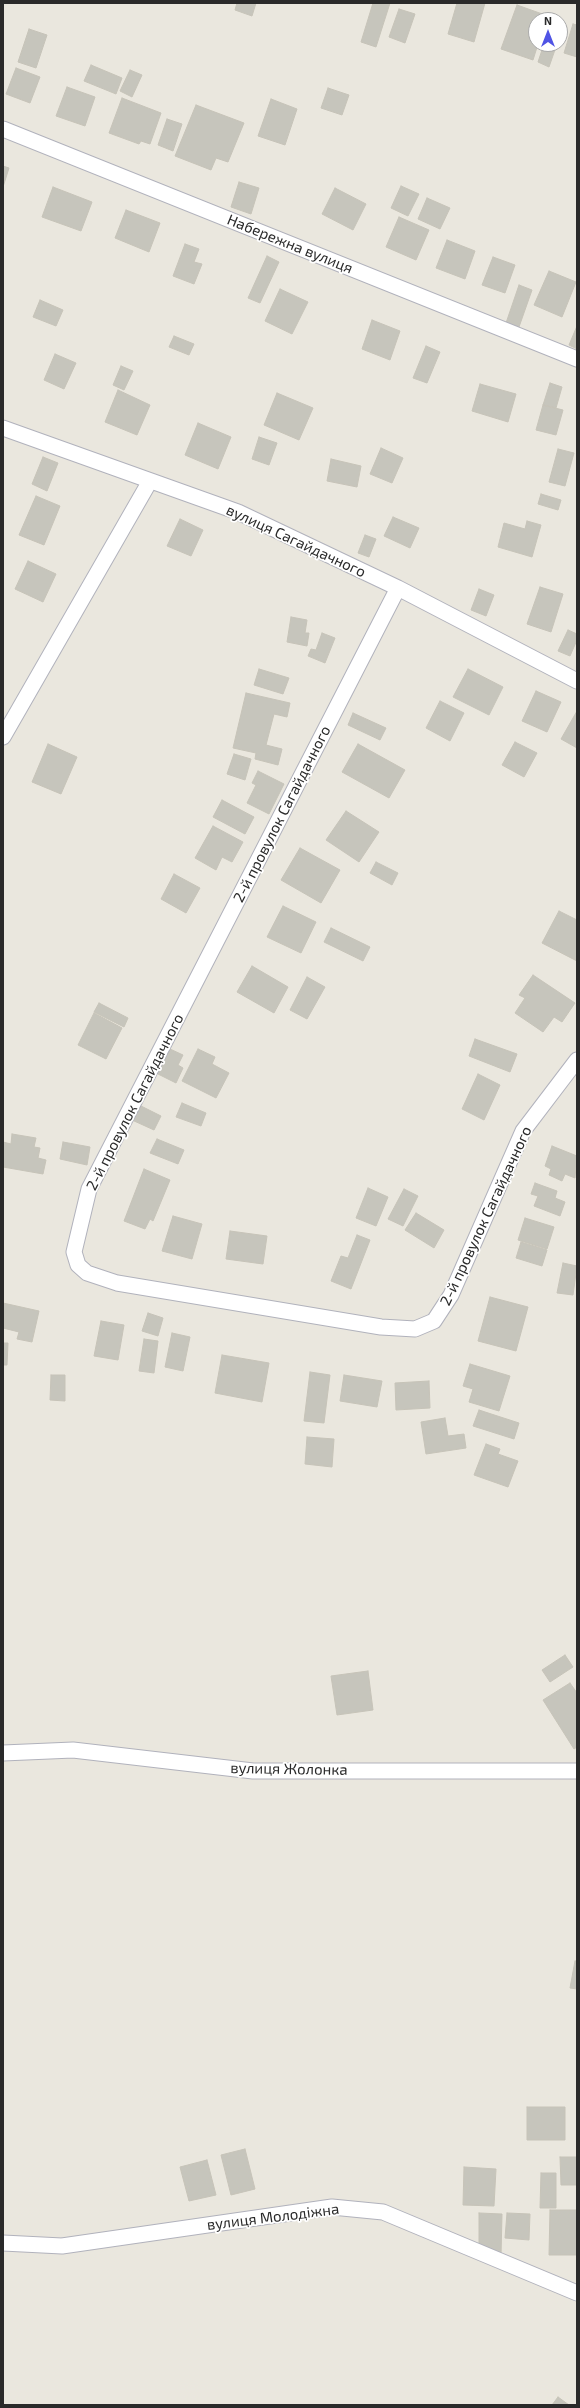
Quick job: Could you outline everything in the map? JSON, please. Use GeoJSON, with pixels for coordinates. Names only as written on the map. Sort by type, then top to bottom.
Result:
{"type":"FeatureCollection","features":[{"type":"Feature","properties":{"kind":"street","name":"Набережна вулиця"},"geometry":{"type":"LineString","coordinates":[[3,129],[577,359]]}},
{"type":"Feature","properties":{"kind":"street","name":"вулиця Сагайдачного"},"geometry":{"type":"LineString","coordinates":[[3,428],[238,512],[398,588],[577,681]]}},
{"type":"Feature","properties":{"kind":"street"},"geometry":{"type":"LineString","coordinates":[[3,737],[150,481]]}},
{"type":"Feature","properties":{"kind":"street","name":"2-й провулок Сагайдачного"},"geometry":{"type":"LineString","coordinates":[[398,588],[89,1189],[74,1252],[78,1265],[87,1273],[117,1283],[382,1327],[415,1329],[434,1321],[451,1295],[523,1131],[577,1060]]}},
{"type":"Feature","properties":{"kind":"street","name":"вулиця Жолонка"},"geometry":{"type":"LineString","coordinates":[[3,1753],[73,1750],[253,1771],[577,1771]]}},
{"type":"Feature","properties":{"kind":"street","name":"вулиця Молодіжна"},"geometry":{"type":"LineString","coordinates":[[3,2243],[62,2246],[332,2207],[383,2212],[577,2293]]}},
{"type":"Feature","properties":{"kind":"building"},"geometry":{"type":"Polygon","coordinates":[[[237,3],[256,3],[252,16],[235,10],[237,3]]]}},
{"type":"Feature","properties":{"kind":"building"},"geometry":{"type":"Polygon","coordinates":[[[373,3],[390,3],[376,47],[361,42],[373,3]]]}},
{"type":"Feature","properties":{"kind":"building"},"geometry":{"type":"Polygon","coordinates":[[[457,3],[485,3],[474,42],[448,34],[457,3]]]}},
{"type":"Feature","properties":{"kind":"building"},"geometry":{"type":"Polygon","coordinates":[[[517,5],[537,12],[528,12],[528,52],[536,52],[533,60],[501,49],[517,5]]]}},
{"type":"Feature","properties":{"kind":"building"},"geometry":{"type":"Polygon","coordinates":[[[399,9],[415,14],[405,43],[389,37],[399,9]]]}},
{"type":"Feature","properties":{"kind":"building"},"geometry":{"type":"Polygon","coordinates":[[[573,24],[577,25],[577,57],[564,53],[568,52],[568,40],[573,24]]]}},
{"type":"Feature","properties":{"kind":"building"},"geometry":{"type":"Polygon","coordinates":[[[29,29],[47,35],[36,68],[18,62],[29,29]]]}},
{"type":"Feature","properties":{"kind":"building"},"geometry":{"type":"Polygon","coordinates":[[[541,52],[554,52],[549,67],[538,62],[541,52]]]}},
{"type":"Feature","properties":{"kind":"building"},"geometry":{"type":"Polygon","coordinates":[[[91,65],[122,78],[116,94],[84,81],[91,65]]]}},
{"type":"Feature","properties":{"kind":"building"},"geometry":{"type":"Polygon","coordinates":[[[16,68],[40,77],[30,103],[6,94],[16,68]]]}},
{"type":"Feature","properties":{"kind":"building"},"geometry":{"type":"Polygon","coordinates":[[[130,70],[142,75],[132,97],[120,91],[130,70]]]}},
{"type":"Feature","properties":{"kind":"building"},"geometry":{"type":"Polygon","coordinates":[[[67,87],[95,97],[85,126],[56,116],[67,87]]]}},
{"type":"Feature","properties":{"kind":"building"},"geometry":{"type":"Polygon","coordinates":[[[328,88],[349,95],[342,115],[321,108],[328,88]]]}},
{"type":"Feature","properties":{"kind":"building"},"geometry":{"type":"Polygon","coordinates":[[[122,98],[161,113],[150,144],[141,141],[139,144],[109,133],[122,98]]]}},
{"type":"Feature","properties":{"kind":"building"},"geometry":{"type":"Polygon","coordinates":[[[271,99],[297,109],[285,145],[258,136],[271,99]]]}},
{"type":"Feature","properties":{"kind":"building"},"geometry":{"type":"Polygon","coordinates":[[[196,105],[244,123],[228,162],[216,158],[211,170],[175,156],[196,105]]]}},
{"type":"Feature","properties":{"kind":"building"},"geometry":{"type":"Polygon","coordinates":[[[167,119],[182,124],[173,151],[158,145],[167,119]]]}},
{"type":"Feature","properties":{"kind":"building"},"geometry":{"type":"Polygon","coordinates":[[[3,166],[9,168],[3,187],[3,166]]]}},
{"type":"Feature","properties":{"kind":"building"},"geometry":{"type":"Polygon","coordinates":[[[239,182],[259,188],[251,214],[231,207],[239,182]]]}},
{"type":"Feature","properties":{"kind":"building"},"geometry":{"type":"Polygon","coordinates":[[[401,186],[419,194],[408,216],[391,208],[401,186]]]}},
{"type":"Feature","properties":{"kind":"building"},"geometry":{"type":"Polygon","coordinates":[[[53,187],[92,202],[81,231],[42,217],[53,187]]]}},
{"type":"Feature","properties":{"kind":"building"},"geometry":{"type":"Polygon","coordinates":[[[335,188],[366,204],[353,230],[322,214],[335,188]]]}},
{"type":"Feature","properties":{"kind":"building"},"geometry":{"type":"Polygon","coordinates":[[[427,198],[450,208],[440,229],[418,219],[427,198]]]}},
{"type":"Feature","properties":{"kind":"building"},"geometry":{"type":"Polygon","coordinates":[[[126,210],[160,223],[149,252],[115,238],[126,210]]]}},
{"type":"Feature","properties":{"kind":"building"},"geometry":{"type":"Polygon","coordinates":[[[399,217],[429,230],[416,260],[386,247],[399,217]]]}},
{"type":"Feature","properties":{"kind":"building"},"geometry":{"type":"Polygon","coordinates":[[[447,240],[475,251],[465,279],[436,268],[447,240]]]}},
{"type":"Feature","properties":{"kind":"building"},"geometry":{"type":"Polygon","coordinates":[[[185,244],[199,249],[194,262],[202,264],[194,284],[173,276],[185,244]]]}},
{"type":"Feature","properties":{"kind":"building"},"geometry":{"type":"Polygon","coordinates":[[[267,256],[279,262],[260,303],[248,298],[267,256]]]}},
{"type":"Feature","properties":{"kind":"building"},"geometry":{"type":"Polygon","coordinates":[[[493,257],[515,265],[505,293],[482,285],[493,257]]]}},
{"type":"Feature","properties":{"kind":"building"},"geometry":{"type":"Polygon","coordinates":[[[549,271],[576,282],[562,317],[534,305],[549,271]]]}},
{"type":"Feature","properties":{"kind":"building"},"geometry":{"type":"Polygon","coordinates":[[[519,285],[532,290],[519,327],[506,323],[519,285]]]}},
{"type":"Feature","properties":{"kind":"building"},"geometry":{"type":"Polygon","coordinates":[[[280,289],[308,302],[292,334],[265,321],[280,289]]]}},
{"type":"Feature","properties":{"kind":"building"},"geometry":{"type":"Polygon","coordinates":[[[40,300],[63,310],[56,326],[33,317],[40,300]]]}},
{"type":"Feature","properties":{"kind":"building"},"geometry":{"type":"Polygon","coordinates":[[[372,320],[400,331],[390,360],[362,349],[372,320]]]}},
{"type":"Feature","properties":{"kind":"building"},"geometry":{"type":"Polygon","coordinates":[[[577,326],[577,349],[569,345],[577,326]]]}},
{"type":"Feature","properties":{"kind":"building"},"geometry":{"type":"Polygon","coordinates":[[[174,336],[194,344],[189,355],[169,347],[174,336]]]}},
{"type":"Feature","properties":{"kind":"building"},"geometry":{"type":"Polygon","coordinates":[[[426,346],[440,352],[427,383],[413,378],[426,346]]]}},
{"type":"Feature","properties":{"kind":"building"},"geometry":{"type":"Polygon","coordinates":[[[55,354],[76,363],[64,389],[44,380],[55,354]]]}},
{"type":"Feature","properties":{"kind":"building"},"geometry":{"type":"Polygon","coordinates":[[[121,366],[133,371],[124,390],[113,385],[121,366]]]}},
{"type":"Feature","properties":{"kind":"building"},"geometry":{"type":"Polygon","coordinates":[[[550,383],[562,387],[556,408],[543,405],[550,383]]]}},
{"type":"Feature","properties":{"kind":"building"},"geometry":{"type":"Polygon","coordinates":[[[480,384],[516,394],[508,422],[472,411],[480,384]]]}},
{"type":"Feature","properties":{"kind":"building"},"geometry":{"type":"Polygon","coordinates":[[[118,390],[150,405],[137,435],[105,422],[118,390]]]}},
{"type":"Feature","properties":{"kind":"building"},"geometry":{"type":"Polygon","coordinates":[[[277,393],[313,408],[299,440],[264,425],[277,393]]]}},
{"type":"Feature","properties":{"kind":"building"},"geometry":{"type":"Polygon","coordinates":[[[543,405],[563,410],[556,435],[536,430],[543,405]]]}},
{"type":"Feature","properties":{"kind":"building"},"geometry":{"type":"Polygon","coordinates":[[[198,423],[231,437],[218,469],[185,455],[198,423]]]}},
{"type":"Feature","properties":{"kind":"building"},"geometry":{"type":"Polygon","coordinates":[[[259,437],[277,443],[269,465],[252,459],[259,437]]]}},
{"type":"Feature","properties":{"kind":"building"},"geometry":{"type":"Polygon","coordinates":[[[381,448],[403,458],[392,483],[370,474],[381,448]]]}},
{"type":"Feature","properties":{"kind":"building"},"geometry":{"type":"Polygon","coordinates":[[[558,449],[574,453],[565,486],[549,482],[558,449]]]}},
{"type":"Feature","properties":{"kind":"building"},"geometry":{"type":"Polygon","coordinates":[[[43,457],[58,463],[47,491],[32,484],[43,457]]]}},
{"type":"Feature","properties":{"kind":"building"},"geometry":{"type":"Polygon","coordinates":[[[331,459],[361,466],[357,487],[327,481],[331,459]]]}},
{"type":"Feature","properties":{"kind":"building"},"geometry":{"type":"Polygon","coordinates":[[[541,494],[561,500],[558,510],[538,504],[541,494]]]}},
{"type":"Feature","properties":{"kind":"building"},"geometry":{"type":"Polygon","coordinates":[[[36,496],[60,506],[44,545],[19,535],[36,496]]]}},
{"type":"Feature","properties":{"kind":"building"},"geometry":{"type":"Polygon","coordinates":[[[393,517],[419,528],[410,548],[384,536],[393,517]]]}},
{"type":"Feature","properties":{"kind":"building"},"geometry":{"type":"Polygon","coordinates":[[[180,519],[203,530],[191,556],[167,546],[180,519]]]}},
{"type":"Feature","properties":{"kind":"building"},"geometry":{"type":"Polygon","coordinates":[[[527,521],[541,525],[532,557],[498,547],[504,523],[525,529],[527,521]]]}},
{"type":"Feature","properties":{"kind":"building"},"geometry":{"type":"Polygon","coordinates":[[[365,535],[376,539],[369,557],[358,553],[365,535]]]}},
{"type":"Feature","properties":{"kind":"building"},"geometry":{"type":"Polygon","coordinates":[[[28,561],[56,574],[43,602],[15,589],[28,561]]]}},
{"type":"Feature","properties":{"kind":"building"},"geometry":{"type":"Polygon","coordinates":[[[540,587],[563,594],[551,632],[527,624],[540,587]]]}},
{"type":"Feature","properties":{"kind":"building"},"geometry":{"type":"Polygon","coordinates":[[[479,589],[494,595],[486,616],[471,610],[479,589]]]}},
{"type":"Feature","properties":{"kind":"building"},"geometry":{"type":"Polygon","coordinates":[[[291,617],[307,620],[305,633],[309,633],[307,646],[287,642],[291,617]]]}},
{"type":"Feature","properties":{"kind":"building"},"geometry":{"type":"Polygon","coordinates":[[[568,630],[577,634],[577,640],[570,656],[558,651],[568,630]]]}},
{"type":"Feature","properties":{"kind":"building"},"geometry":{"type":"Polygon","coordinates":[[[322,633],[335,638],[325,663],[308,656],[311,649],[316,650],[322,633]]]}},
{"type":"Feature","properties":{"kind":"building"},"geometry":{"type":"Polygon","coordinates":[[[259,669],[289,678],[283,694],[254,685],[259,669]]]}},
{"type":"Feature","properties":{"kind":"building"},"geometry":{"type":"Polygon","coordinates":[[[468,669],[503,687],[489,715],[453,697],[468,669]]]}},
{"type":"Feature","properties":{"kind":"building"},"geometry":{"type":"Polygon","coordinates":[[[536,691],[561,702],[547,732],[522,721],[536,691]]]}},
{"type":"Feature","properties":{"kind":"building"},"geometry":{"type":"Polygon","coordinates":[[[246,693],[290,703],[287,717],[274,714],[266,745],[282,749],[278,765],[255,759],[256,753],[233,748],[246,693]]]}},
{"type":"Feature","properties":{"kind":"building"},"geometry":{"type":"Polygon","coordinates":[[[440,701],[464,713],[450,741],[426,728],[440,701]]]}},
{"type":"Feature","properties":{"kind":"building"},"geometry":{"type":"Polygon","coordinates":[[[577,711],[577,748],[561,739],[577,711]]]}},
{"type":"Feature","properties":{"kind":"building"},"geometry":{"type":"Polygon","coordinates":[[[353,713],[386,728],[380,740],[348,725],[353,713]]]}},
{"type":"Feature","properties":{"kind":"building"},"geometry":{"type":"Polygon","coordinates":[[[515,742],[537,753],[524,777],[502,765],[515,742]]]}},
{"type":"Feature","properties":{"kind":"building"},"geometry":{"type":"Polygon","coordinates":[[[48,744],[77,757],[61,794],[32,782],[48,744]]]}},
{"type":"Feature","properties":{"kind":"building"},"geometry":{"type":"Polygon","coordinates":[[[358,744],[405,770],[389,798],[342,772],[358,744]]]}},
{"type":"Feature","properties":{"kind":"building"},"geometry":{"type":"Polygon","coordinates":[[[234,754],[251,759],[245,780],[227,774],[234,754]]]}},
{"type":"Feature","properties":{"kind":"building"},"geometry":{"type":"Polygon","coordinates":[[[258,771],[284,784],[269,814],[247,803],[256,785],[252,783],[258,771]]]}},
{"type":"Feature","properties":{"kind":"building"},"geometry":{"type":"Polygon","coordinates":[[[222,800],[254,817],[245,834],[213,817],[222,800]]]}},
{"type":"Feature","properties":{"kind":"building"},"geometry":{"type":"Polygon","coordinates":[[[346,811],[379,832],[359,862],[326,840],[346,811]]]}},
{"type":"Feature","properties":{"kind":"building"},"geometry":{"type":"Polygon","coordinates":[[[213,826],[243,842],[232,862],[222,857],[216,870],[195,858],[213,826]]]}},
{"type":"Feature","properties":{"kind":"building"},"geometry":{"type":"Polygon","coordinates":[[[300,848],[340,870],[321,903],[281,880],[300,848]]]}},
{"type":"Feature","properties":{"kind":"building"},"geometry":{"type":"Polygon","coordinates":[[[376,862],[398,873],[392,885],[370,873],[376,862]]]}},
{"type":"Feature","properties":{"kind":"building"},"geometry":{"type":"Polygon","coordinates":[[[174,874],[200,888],[186,913],[161,899],[174,874]]]}},
{"type":"Feature","properties":{"kind":"building"},"geometry":{"type":"Polygon","coordinates":[[[283,906],[316,922],[301,953],[267,937],[283,906]]]}},
{"type":"Feature","properties":{"kind":"building"},"geometry":{"type":"Polygon","coordinates":[[[559,911],[577,920],[577,961],[542,943],[559,911]]]}},
{"type":"Feature","properties":{"kind":"building"},"geometry":{"type":"Polygon","coordinates":[[[331,928],[370,947],[363,961],[324,942],[331,928]]]}},
{"type":"Feature","properties":{"kind":"building"},"geometry":{"type":"Polygon","coordinates":[[[252,966],[288,987],[274,1013],[237,992],[252,966]]]}},
{"type":"Feature","properties":{"kind":"building"},"geometry":{"type":"Polygon","coordinates":[[[533,975],[575,1003],[562,1022],[554,1017],[543,1032],[515,1013],[525,998],[519,995],[533,975]]]}},
{"type":"Feature","properties":{"kind":"building"},"geometry":{"type":"Polygon","coordinates":[[[307,977],[325,987],[307,1019],[290,1010],[307,977]]]}},
{"type":"Feature","properties":{"kind":"building"},"geometry":{"type":"Polygon","coordinates":[[[99,1003],[128,1018],[124,1027],[94,1012],[99,1003]]]}},
{"type":"Feature","properties":{"kind":"building"},"geometry":{"type":"Polygon","coordinates":[[[94,1013],[122,1028],[106,1059],[78,1045],[94,1013]]]}},
{"type":"Feature","properties":{"kind":"building"},"geometry":{"type":"Polygon","coordinates":[[[475,1039],[517,1054],[510,1072],[469,1056],[475,1039]]]}},
{"type":"Feature","properties":{"kind":"building"},"geometry":{"type":"Polygon","coordinates":[[[170,1049],[183,1055],[178,1065],[183,1068],[176,1083],[158,1074],[170,1049]]]}},
{"type":"Feature","properties":{"kind":"building"},"geometry":{"type":"Polygon","coordinates":[[[198,1049],[215,1057],[212,1064],[229,1073],[216,1098],[182,1081],[198,1049]]]}},
{"type":"Feature","properties":{"kind":"building"},"geometry":{"type":"Polygon","coordinates":[[[478,1074],[500,1085],[484,1120],[462,1109],[478,1074]]]}},
{"type":"Feature","properties":{"kind":"building"},"geometry":{"type":"Polygon","coordinates":[[[182,1103],[206,1113],[201,1126],[176,1117],[182,1103]]]}},
{"type":"Feature","properties":{"kind":"building"},"geometry":{"type":"Polygon","coordinates":[[[139,1105],[161,1116],[154,1130],[132,1120],[139,1105]]]}},
{"type":"Feature","properties":{"kind":"building"},"geometry":{"type":"Polygon","coordinates":[[[12,1134],[36,1138],[34,1147],[40,1148],[38,1158],[46,1160],[43,1174],[3,1167],[3,1142],[11,1144],[12,1134]]]}},
{"type":"Feature","properties":{"kind":"building"},"geometry":{"type":"Polygon","coordinates":[[[157,1139],[184,1150],[178,1164],[150,1153],[157,1139]]]}},
{"type":"Feature","properties":{"kind":"building"},"geometry":{"type":"Polygon","coordinates":[[[63,1142],[90,1147],[87,1165],[60,1159],[63,1142]]]}},
{"type":"Feature","properties":{"kind":"building"},"geometry":{"type":"Polygon","coordinates":[[[552,1146],[577,1156],[575,1178],[565,1174],[562,1181],[549,1175],[551,1169],[545,1166],[552,1146]]]}},
{"type":"Feature","properties":{"kind":"building"},"geometry":{"type":"Polygon","coordinates":[[[144,1169],[170,1180],[153,1221],[150,1219],[145,1229],[124,1221],[144,1169]]]}},
{"type":"Feature","properties":{"kind":"building"},"geometry":{"type":"Polygon","coordinates":[[[535,1183],[557,1191],[555,1198],[565,1202],[560,1216],[534,1206],[538,1196],[531,1194],[535,1183]]]}},
{"type":"Feature","properties":{"kind":"building"},"geometry":{"type":"Polygon","coordinates":[[[368,1188],[388,1197],[376,1226],[356,1218],[368,1188]]]}},
{"type":"Feature","properties":{"kind":"building"},"geometry":{"type":"Polygon","coordinates":[[[404,1189],[418,1196],[403,1226],[388,1219],[404,1189]]]}},
{"type":"Feature","properties":{"kind":"building"},"geometry":{"type":"Polygon","coordinates":[[[416,1213],[444,1230],[434,1248],[405,1230],[416,1213]]]}},
{"type":"Feature","properties":{"kind":"building"},"geometry":{"type":"Polygon","coordinates":[[[173,1216],[202,1224],[192,1259],[162,1251],[173,1216]]]}},
{"type":"Feature","properties":{"kind":"building"},"geometry":{"type":"Polygon","coordinates":[[[525,1218],[554,1227],[547,1249],[518,1240],[525,1218]]]}},
{"type":"Feature","properties":{"kind":"building"},"geometry":{"type":"Polygon","coordinates":[[[230,1231],[267,1236],[263,1264],[226,1259],[230,1231]]]}},
{"type":"Feature","properties":{"kind":"building"},"geometry":{"type":"Polygon","coordinates":[[[357,1235],[370,1240],[351,1289],[331,1281],[341,1256],[348,1258],[357,1235]]]}},
{"type":"Feature","properties":{"kind":"building"},"geometry":{"type":"Polygon","coordinates":[[[521,1242],[547,1250],[542,1266],[516,1258],[521,1242]]]}},
{"type":"Feature","properties":{"kind":"building"},"geometry":{"type":"Polygon","coordinates":[[[563,1263],[577,1266],[573,1295],[557,1293],[563,1263]]]}},
{"type":"Feature","properties":{"kind":"building"},"geometry":{"type":"Polygon","coordinates":[[[490,1297],[528,1307],[516,1351],[478,1341],[490,1297]]]}},
{"type":"Feature","properties":{"kind":"building"},"geometry":{"type":"Polygon","coordinates":[[[3,1303],[39,1311],[32,1342],[17,1339],[19,1332],[3,1328],[3,1303]]]}},
{"type":"Feature","properties":{"kind":"building"},"geometry":{"type":"Polygon","coordinates":[[[148,1313],[163,1318],[158,1336],[142,1331],[148,1313]]]}},
{"type":"Feature","properties":{"kind":"building"},"geometry":{"type":"Polygon","coordinates":[[[101,1321],[124,1325],[118,1360],[94,1356],[101,1321]]]}},
{"type":"Feature","properties":{"kind":"building"},"geometry":{"type":"Polygon","coordinates":[[[172,1333],[190,1337],[183,1371],[165,1367],[172,1333]]]}},
{"type":"Feature","properties":{"kind":"building"},"geometry":{"type":"Polygon","coordinates":[[[144,1339],[158,1341],[154,1373],[139,1371],[144,1339]]]}},
{"type":"Feature","properties":{"kind":"building"},"geometry":{"type":"Polygon","coordinates":[[[3,1343],[8,1343],[7,1365],[3,1365],[3,1343]]]}},
{"type":"Feature","properties":{"kind":"building"},"geometry":{"type":"Polygon","coordinates":[[[222,1355],[269,1363],[262,1402],[215,1393],[222,1355]]]}},
{"type":"Feature","properties":{"kind":"building"},"geometry":{"type":"Polygon","coordinates":[[[470,1364],[510,1376],[499,1411],[469,1402],[473,1389],[463,1386],[470,1364]]]}},
{"type":"Feature","properties":{"kind":"building"},"geometry":{"type":"Polygon","coordinates":[[[310,1372],[330,1375],[324,1423],[304,1421],[310,1372]]]}},
{"type":"Feature","properties":{"kind":"building"},"geometry":{"type":"Polygon","coordinates":[[[51,1375],[65,1375],[65,1401],[50,1400],[51,1375]]]}},
{"type":"Feature","properties":{"kind":"building"},"geometry":{"type":"Polygon","coordinates":[[[344,1375],[382,1381],[377,1407],[340,1401],[344,1375]]]}},
{"type":"Feature","properties":{"kind":"building"},"geometry":{"type":"Polygon","coordinates":[[[429,1381],[430,1408],[396,1410],[395,1383],[429,1381]]]}},
{"type":"Feature","properties":{"kind":"building"},"geometry":{"type":"Polygon","coordinates":[[[479,1410],[519,1423],[514,1439],[473,1426],[479,1410]]]}},
{"type":"Feature","properties":{"kind":"building"},"geometry":{"type":"Polygon","coordinates":[[[445,1418],[448,1436],[464,1434],[466,1448],[426,1454],[421,1422],[445,1418]]]}},
{"type":"Feature","properties":{"kind":"building"},"geometry":{"type":"Polygon","coordinates":[[[307,1437],[334,1439],[332,1467],[305,1464],[307,1437]]]}},
{"type":"Feature","properties":{"kind":"building"},"geometry":{"type":"Polygon","coordinates":[[[486,1444],[500,1449],[498,1454],[518,1461],[508,1487],[474,1475],[486,1444]]]}},
{"type":"Feature","properties":{"kind":"building"},"geometry":{"type":"Polygon","coordinates":[[[565,1655],[573,1667],[550,1682],[542,1670],[565,1655]]]}},
{"type":"Feature","properties":{"kind":"building"},"geometry":{"type":"Polygon","coordinates":[[[368,1671],[373,1710],[337,1715],[331,1676],[368,1671]]]}},
{"type":"Feature","properties":{"kind":"building"},"geometry":{"type":"Polygon","coordinates":[[[570,1683],[577,1693],[577,1747],[574,1749],[543,1700],[570,1683]]]}},
{"type":"Feature","properties":{"kind":"building"},"geometry":{"type":"Polygon","coordinates":[[[575,1961],[577,1961],[577,1989],[570,1988],[575,1961]]]}},
{"type":"Feature","properties":{"kind":"building"},"geometry":{"type":"Polygon","coordinates":[[[527,2107],[565,2107],[565,2140],[527,2140],[527,2107]]]}},
{"type":"Feature","properties":{"kind":"building"},"geometry":{"type":"Polygon","coordinates":[[[245,2149],[255,2189],[231,2195],[221,2155],[245,2149]]]}},
{"type":"Feature","properties":{"kind":"building"},"geometry":{"type":"Polygon","coordinates":[[[560,2157],[577,2157],[577,2185],[561,2185],[560,2157]]]}},
{"type":"Feature","properties":{"kind":"building"},"geometry":{"type":"Polygon","coordinates":[[[207,2160],[216,2195],[189,2201],[180,2167],[207,2160]]]}},
{"type":"Feature","properties":{"kind":"building"},"geometry":{"type":"Polygon","coordinates":[[[464,2167],[496,2169],[494,2206],[463,2205],[464,2167]]]}},
{"type":"Feature","properties":{"kind":"building"},"geometry":{"type":"Polygon","coordinates":[[[541,2173],[556,2173],[556,2208],[540,2208],[541,2173]]]}},
{"type":"Feature","properties":{"kind":"building"},"geometry":{"type":"Polygon","coordinates":[[[550,2210],[577,2210],[577,2255],[549,2255],[550,2210]]]}},
{"type":"Feature","properties":{"kind":"building"},"geometry":{"type":"Polygon","coordinates":[[[479,2213],[502,2214],[501,2256],[479,2248],[479,2213]]]}},
{"type":"Feature","properties":{"kind":"building"},"geometry":{"type":"Polygon","coordinates":[[[507,2213],[530,2214],[529,2240],[505,2238],[507,2213]]]}},
{"type":"Feature","properties":{"kind":"building"},"geometry":{"type":"Polygon","coordinates":[[[558,2397],[569,2405],[552,2405],[558,2397]]]}}]}
